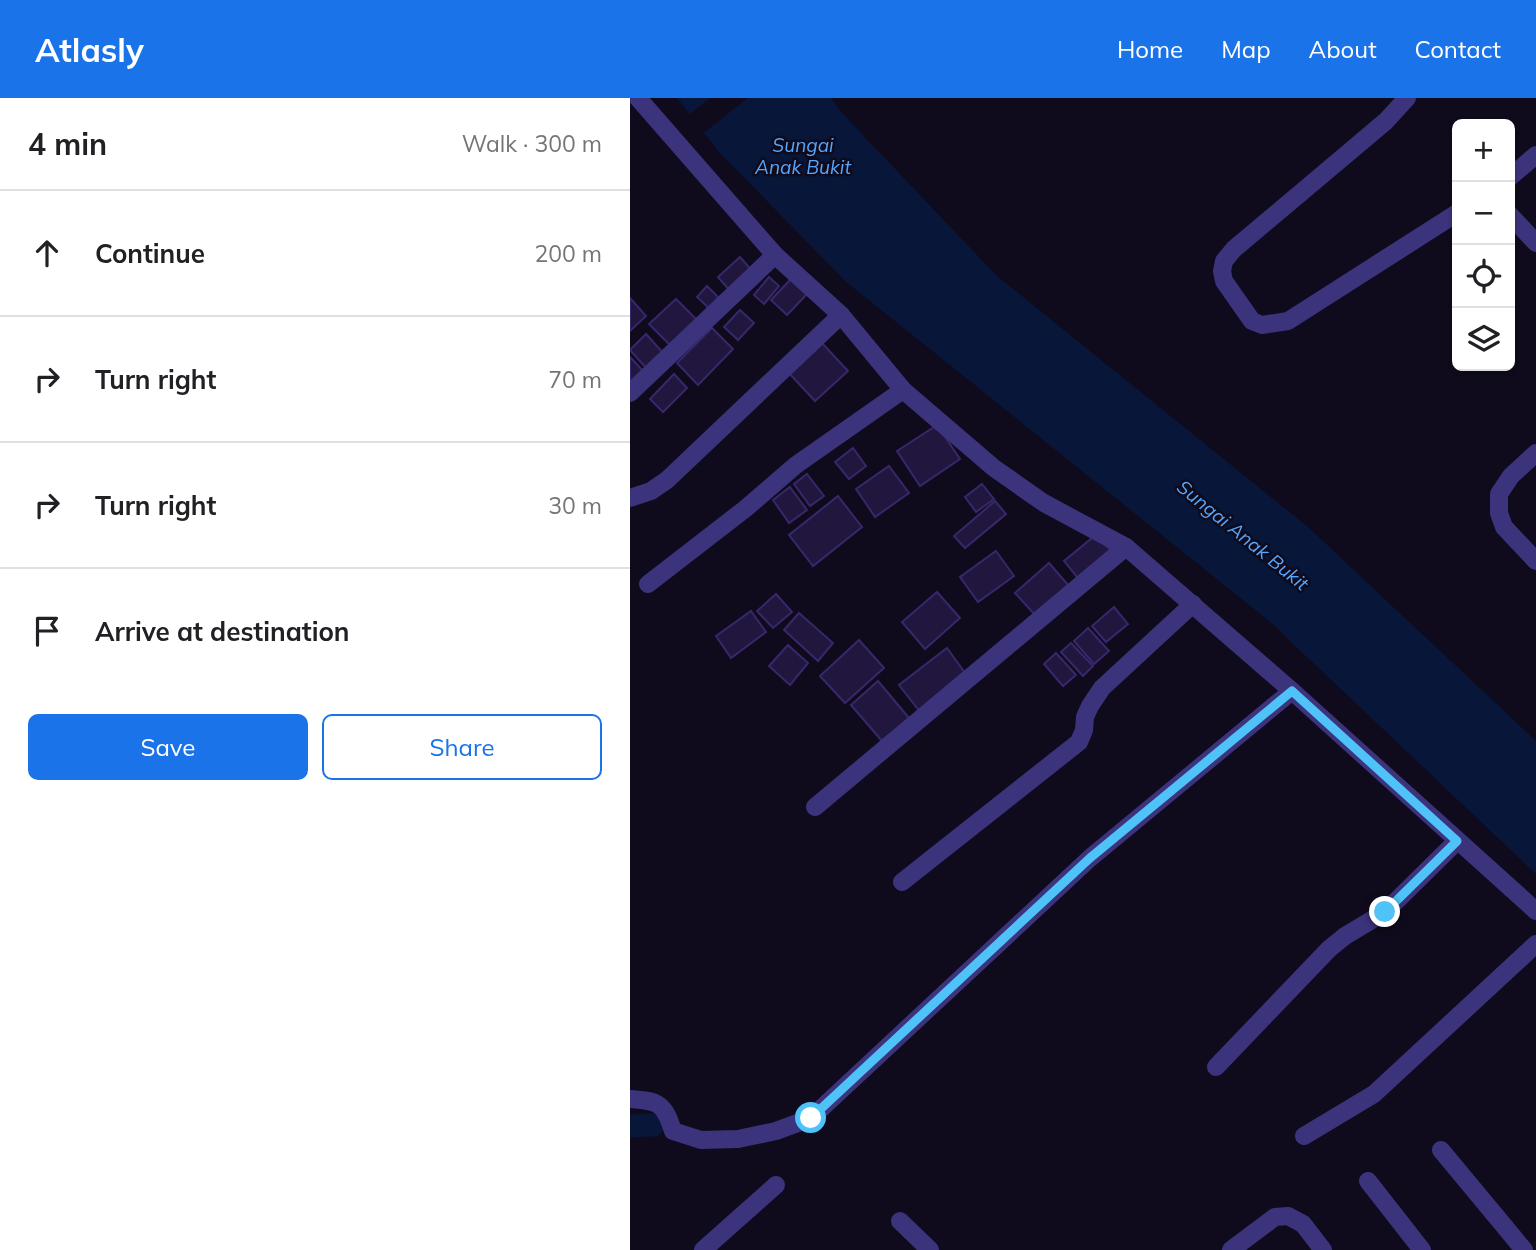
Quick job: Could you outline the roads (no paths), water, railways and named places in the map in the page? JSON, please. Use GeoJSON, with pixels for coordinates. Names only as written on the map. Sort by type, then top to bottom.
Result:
{"type":"FeatureCollection","features":[{"type":"Feature","properties":{"kind":"street"},"geometry":{"type":"LineString","coordinates":[[1407,98],[1386,121],[1234,249],[1224,261],[1224,281],[1252,321],[1262,324],[1288,321],[1452,216]]}},
{"type":"Feature","properties":{"kind":"street"},"geometry":{"type":"LineString","coordinates":[[636,102],[775,255],[841,315],[903,390],[994,468],[1044,503],[1126,547],[1292,691],[1536,911]]}},
{"type":"Feature","properties":{"kind":"street"},"geometry":{"type":"LineString","coordinates":[[1515,173],[1536,155]]}},
{"type":"Feature","properties":{"kind":"street"},"geometry":{"type":"LineString","coordinates":[[1515,220],[1536,243]]}},
{"type":"Feature","properties":{"kind":"street"},"geometry":{"type":"LineString","coordinates":[[630,393],[775,255]]}},
{"type":"Feature","properties":{"kind":"street"},"geometry":{"type":"LineString","coordinates":[[630,498],[651,491],[667,480],[841,315]]}},
{"type":"Feature","properties":{"kind":"street"},"geometry":{"type":"LineString","coordinates":[[648,584],[745,509],[796,465],[903,390]]}},
{"type":"Feature","properties":{"kind":"street"},"geometry":{"type":"LineString","coordinates":[[1536,453],[1511,476],[1499,494],[1499,513],[1504,527],[1536,561]]}},
{"type":"Feature","properties":{"kind":"street"},"geometry":{"type":"LineString","coordinates":[[815,807],[1126,547]]}},
{"type":"Feature","properties":{"kind":"street"},"geometry":{"type":"LineString","coordinates":[[902,882],[1079,742],[1090,706],[1102,688],[1194,604]]}},
{"type":"Feature","properties":{"kind":"street"},"geometry":{"type":"LineString","coordinates":[[630,1099],[653,1101],[668,1117],[673,1131],[701,1140],[738,1139],[776,1131],[811,1118],[1090,858],[1292,691]]}},
{"type":"Feature","properties":{"kind":"street"},"geometry":{"type":"LineString","coordinates":[[1216,1067],[1329,949],[1385,912],[1457,841]]}},
{"type":"Feature","properties":{"kind":"street"},"geometry":{"type":"LineString","coordinates":[[1304,1136],[1374,1094],[1536,944]]}},
{"type":"Feature","properties":{"kind":"street"},"geometry":{"type":"LineString","coordinates":[[1441,1150],[1524,1250]]}},
{"type":"Feature","properties":{"kind":"street"},"geometry":{"type":"LineString","coordinates":[[1368,1181],[1422,1250]]}},
{"type":"Feature","properties":{"kind":"street"},"geometry":{"type":"LineString","coordinates":[[702,1250],[776,1185]]}},
{"type":"Feature","properties":{"kind":"street"},"geometry":{"type":"LineString","coordinates":[[1232,1250],[1275,1217],[1288,1216],[1303,1224],[1323,1250]]}},
{"type":"Feature","properties":{"kind":"street"},"geometry":{"type":"LineString","coordinates":[[901,1221],[930,1250]]}},
{"type":"Feature","properties":{"kind":"water","name":"Sungai Anak Bukit"},"geometry":{"type":"Polygon","coordinates":[[[677,98],[831,98],[843,114],[996,275],[1308,527],[1536,741],[1536,874],[1269,621],[846,282],[718,151],[677,98]]]}},
{"type":"Feature","properties":{"kind":"waterway"},"geometry":{"type":"LineString","coordinates":[[630,1126],[653,1125]]}}]}
